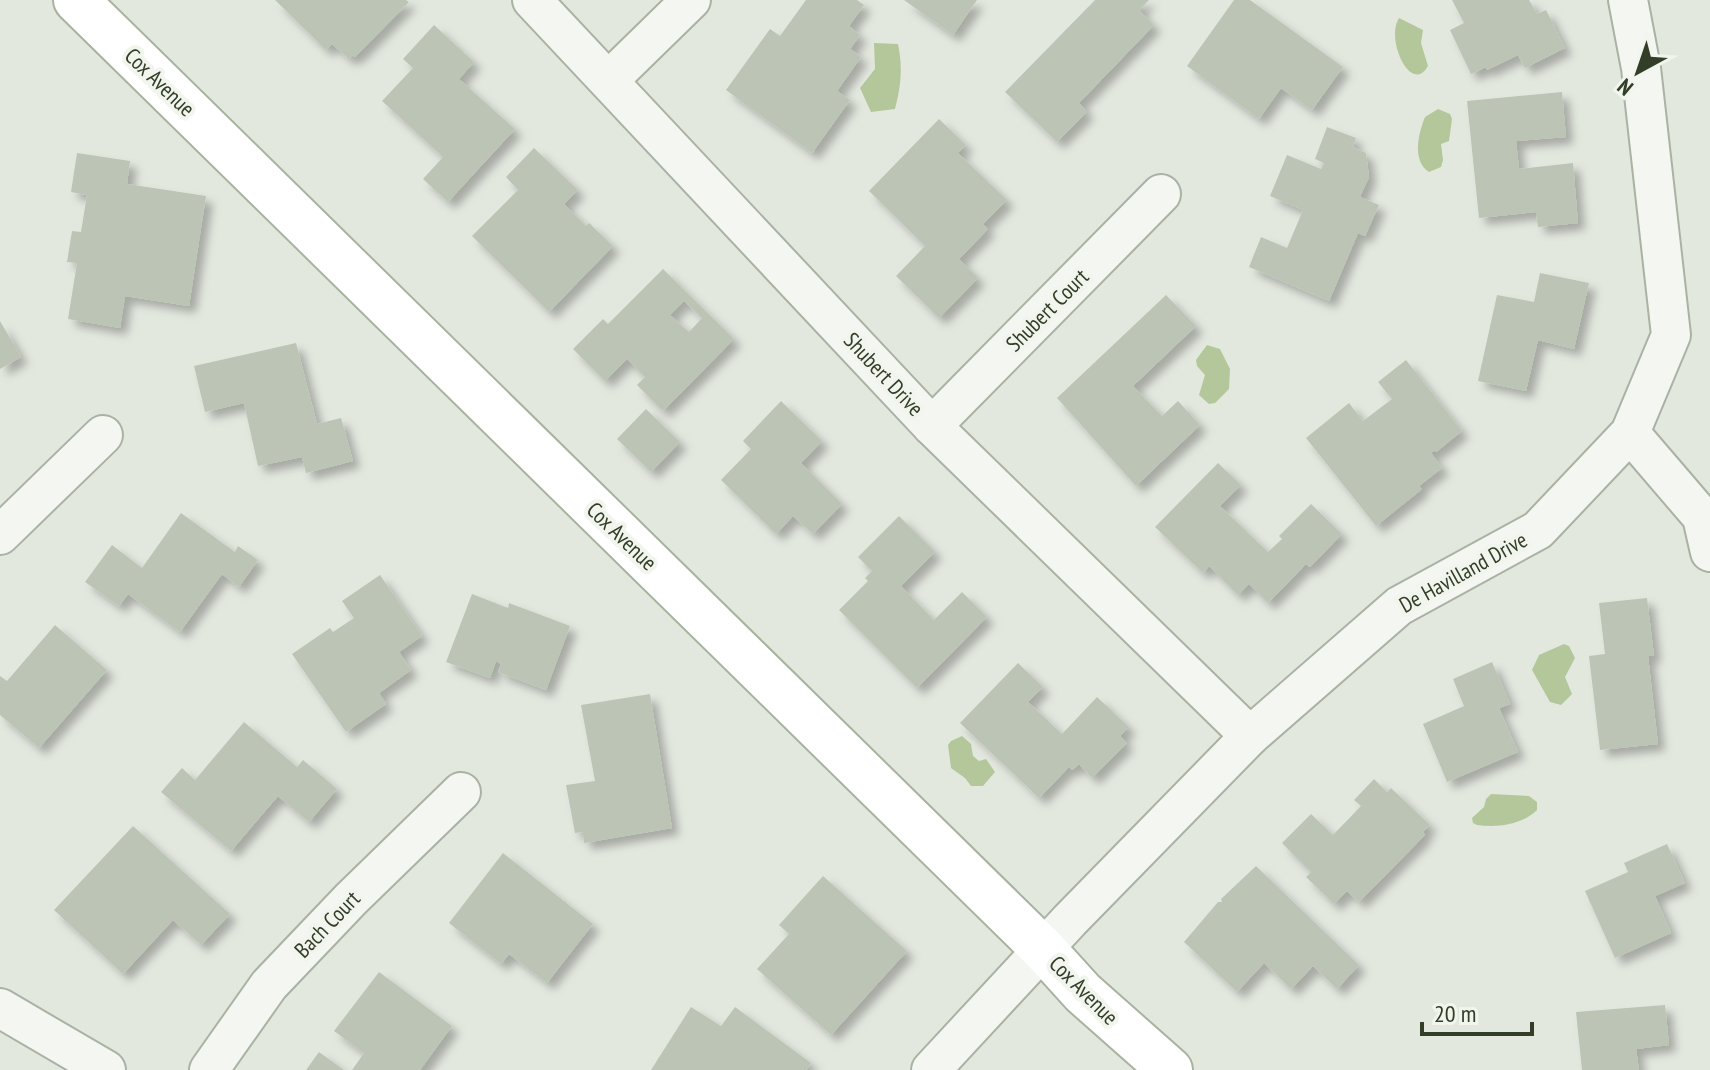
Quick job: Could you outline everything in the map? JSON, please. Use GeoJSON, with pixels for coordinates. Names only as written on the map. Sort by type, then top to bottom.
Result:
{"type":"FeatureCollection","features":[{"type":"Feature","properties":{"kind":"main road","name":"Cox Avenue"},"geometry":{"type":"LineString","coordinates":[[76,0],[1044,950],[1083,993],[1170,1070]]}},
{"type":"Feature","properties":{"kind":"street","name":"Shubert Drive"},"geometry":{"type":"LineString","coordinates":[[532,0],[932,426],[1250,736]]}},
{"type":"Feature","properties":{"kind":"street"},"geometry":{"type":"LineString","coordinates":[[609,80],[691,0]]}},
{"type":"Feature","properties":{"kind":"street","name":"De Havilland Drive"},"geometry":{"type":"LineString","coordinates":[[931,1070],[1070,920],[1250,736],[1399,606],[1538,530],[1630,433],[1671,335],[1641,68],[1628,0]]}},
{"type":"Feature","properties":{"kind":"street","name":"Shubert Court"},"geometry":{"type":"LineString","coordinates":[[932,426],[1161,194]]}},
{"type":"Feature","properties":{"kind":"street"},"geometry":{"type":"LineString","coordinates":[[1630,433],[1702,517],[1710,552]]}},
{"type":"Feature","properties":{"kind":"street"},"geometry":{"type":"LineString","coordinates":[[0,535],[103,435]]}},
{"type":"Feature","properties":{"kind":"street","name":"Bach Court"},"geometry":{"type":"LineString","coordinates":[[209,1070],[269,985],[351,899],[461,792]]}},
{"type":"Feature","properties":{"kind":"street"},"geometry":{"type":"LineString","coordinates":[[0,1008],[106,1070]]}},
{"type":"Feature","properties":{"kind":"shaded area"},"geometry":{"type":"Polygon","coordinates":[[[1399,18],[1423,30],[1421,43],[1428,66],[1421,73],[1414,74],[1402,61],[1395,39],[1399,18]]]}},
{"type":"Feature","properties":{"kind":"shaded area"},"geometry":{"type":"Polygon","coordinates":[[[874,43],[898,44],[901,77],[895,109],[871,112],[860,88],[875,69],[874,43]]]}},
{"type":"Feature","properties":{"kind":"shaded area"},"geometry":{"type":"Polygon","coordinates":[[[1438,109],[1450,114],[1452,119],[1449,141],[1441,144],[1441,167],[1429,172],[1418,154],[1420,131],[1425,117],[1438,109]]]}},
{"type":"Feature","properties":{"kind":"shaded area"},"geometry":{"type":"Polygon","coordinates":[[[1207,345],[1220,349],[1230,369],[1229,389],[1215,403],[1209,404],[1199,395],[1205,375],[1196,360],[1207,345]]]}},
{"type":"Feature","properties":{"kind":"shaded area"},"geometry":{"type":"Polygon","coordinates":[[[1564,644],[1569,646],[1575,658],[1565,677],[1572,694],[1561,705],[1550,702],[1532,670],[1539,655],[1564,644]]]}},
{"type":"Feature","properties":{"kind":"shaded area"},"geometry":{"type":"Polygon","coordinates":[[[962,736],[971,744],[973,756],[979,761],[986,759],[995,772],[983,786],[971,786],[951,768],[948,745],[962,736]]]}},
{"type":"Feature","properties":{"kind":"shaded area"},"geometry":{"type":"Polygon","coordinates":[[[1491,794],[1529,796],[1537,802],[1537,810],[1524,819],[1501,826],[1473,823],[1472,818],[1484,807],[1491,794]]]}},
{"type":"Feature","properties":{"kind":"building"},"geometry":{"type":"Polygon","coordinates":[[[275,0],[409,2],[355,57],[352,55],[349,59],[332,44],[326,50],[275,0]]]}},
{"type":"Feature","properties":{"kind":"building"},"geometry":{"type":"Polygon","coordinates":[[[806,0],[857,0],[864,5],[849,26],[860,35],[850,49],[861,57],[837,91],[850,100],[812,153],[726,90],[770,29],[780,36],[806,0]]]}},
{"type":"Feature","properties":{"kind":"building"},"geometry":{"type":"Polygon","coordinates":[[[904,0],[977,0],[953,35],[904,0]]]}},
{"type":"Feature","properties":{"kind":"building"},"geometry":{"type":"Polygon","coordinates":[[[1095,0],[1149,0],[1139,10],[1154,25],[1079,103],[1087,112],[1057,142],[1005,92],[1095,0]]]}},
{"type":"Feature","properties":{"kind":"building"},"geometry":{"type":"Polygon","coordinates":[[[1234,0],[1250,0],[1343,67],[1312,110],[1281,88],[1259,119],[1187,66],[1234,0]]]}},
{"type":"Feature","properties":{"kind":"building"},"geometry":{"type":"Polygon","coordinates":[[[1452,0],[1529,0],[1537,14],[1546,10],[1565,48],[1525,68],[1518,55],[1471,74],[1450,30],[1464,23],[1452,0]]]}},
{"type":"Feature","properties":{"kind":"building"},"geometry":{"type":"Polygon","coordinates":[[[434,25],[474,62],[459,79],[515,129],[448,202],[423,179],[443,157],[382,101],[413,68],[403,59],[434,25]]]}},
{"type":"Feature","properties":{"kind":"building"},"geometry":{"type":"Polygon","coordinates":[[[1562,92],[1566,137],[1516,141],[1519,169],[1573,163],[1578,223],[1538,227],[1536,212],[1479,218],[1467,101],[1562,92]]]}},
{"type":"Feature","properties":{"kind":"building"},"geometry":{"type":"Polygon","coordinates":[[[939,119],[966,145],[958,153],[1007,200],[983,224],[988,229],[959,259],[978,278],[939,318],[896,276],[925,246],[869,191],[939,119]]]}},
{"type":"Feature","properties":{"kind":"building"},"geometry":{"type":"Polygon","coordinates":[[[1327,127],[1356,138],[1353,147],[1366,153],[1369,177],[1360,197],[1379,205],[1365,236],[1358,233],[1329,301],[1249,267],[1261,237],[1287,248],[1303,210],[1270,196],[1287,155],[1321,169],[1324,163],[1315,159],[1327,127]]]}},
{"type":"Feature","properties":{"kind":"building"},"geometry":{"type":"Polygon","coordinates":[[[534,148],[578,190],[564,204],[613,246],[549,312],[472,236],[518,190],[506,177],[534,148]]]}},
{"type":"Feature","properties":{"kind":"building"},"geometry":{"type":"Polygon","coordinates":[[[77,153],[130,161],[127,184],[206,196],[189,306],[125,296],[120,328],[68,319],[77,263],[67,262],[72,231],[81,232],[87,195],[71,192],[77,153]]]}},
{"type":"Feature","properties":{"kind":"building"},"geometry":{"type":"Polygon","coordinates":[[[663,269],[734,339],[663,411],[637,385],[645,377],[627,359],[605,381],[573,349],[603,319],[608,324],[663,269]],[[684,301],[670,315],[689,332],[702,318],[684,301]]]}},
{"type":"Feature","properties":{"kind":"building"},"geometry":{"type":"Polygon","coordinates":[[[1540,273],[1589,283],[1574,349],[1538,340],[1526,391],[1478,381],[1497,295],[1534,302],[1540,273]]]}},
{"type":"Feature","properties":{"kind":"building"},"geometry":{"type":"Polygon","coordinates":[[[1166,295],[1196,326],[1133,386],[1162,416],[1178,401],[1200,425],[1136,486],[1057,398],[1166,295]]]}},
{"type":"Feature","properties":{"kind":"building"},"geometry":{"type":"Polygon","coordinates":[[[0,321],[21,357],[0,369],[0,321]]]}},
{"type":"Feature","properties":{"kind":"building"},"geometry":{"type":"Polygon","coordinates":[[[296,343],[317,424],[341,418],[353,461],[306,473],[302,457],[258,466],[244,403],[205,412],[194,366],[296,343]]]}},
{"type":"Feature","properties":{"kind":"building"},"geometry":{"type":"Polygon","coordinates":[[[1406,360],[1462,431],[1431,453],[1442,468],[1419,486],[1422,489],[1376,526],[1306,438],[1349,403],[1363,421],[1392,399],[1378,382],[1406,360]]]}},
{"type":"Feature","properties":{"kind":"building"},"geometry":{"type":"Polygon","coordinates":[[[781,401],[822,441],[801,463],[842,504],[813,534],[793,516],[776,534],[721,480],[751,449],[743,441],[781,401]]]}},
{"type":"Feature","properties":{"kind":"building"},"geometry":{"type":"Polygon","coordinates":[[[646,409],[680,442],[651,472],[617,439],[646,409]]]}},
{"type":"Feature","properties":{"kind":"building"},"geometry":{"type":"Polygon","coordinates":[[[1218,463],[1241,485],[1220,506],[1268,552],[1282,539],[1279,536],[1311,504],[1342,534],[1310,567],[1306,564],[1268,603],[1249,584],[1238,595],[1209,566],[1203,573],[1155,527],[1218,463]]]}},
{"type":"Feature","properties":{"kind":"building"},"geometry":{"type":"Polygon","coordinates":[[[181,513],[235,552],[238,546],[258,560],[239,587],[222,574],[180,632],[128,594],[119,606],[85,582],[112,545],[142,568],[181,513]]]}},
{"type":"Feature","properties":{"kind":"building"},"geometry":{"type":"Polygon","coordinates":[[[899,516],[935,552],[901,586],[934,620],[962,592],[987,617],[917,688],[839,610],[868,581],[865,578],[872,571],[858,557],[899,516]]]}},
{"type":"Feature","properties":{"kind":"building"},"geometry":{"type":"Polygon","coordinates":[[[380,575],[422,636],[399,652],[411,670],[379,693],[386,704],[346,732],[292,654],[330,628],[333,632],[354,618],[342,601],[380,575]]]}},
{"type":"Feature","properties":{"kind":"building"},"geometry":{"type":"Polygon","coordinates":[[[472,594],[508,608],[509,603],[570,626],[546,690],[498,672],[501,664],[496,661],[490,678],[446,662],[472,594]]]}},
{"type":"Feature","properties":{"kind":"building"},"geometry":{"type":"Polygon","coordinates":[[[1647,598],[1654,656],[1648,656],[1658,744],[1600,750],[1589,656],[1605,654],[1599,603],[1647,598]]]}},
{"type":"Feature","properties":{"kind":"building"},"geometry":{"type":"Polygon","coordinates":[[[55,625],[107,670],[39,748],[0,715],[0,676],[7,681],[55,625]]]}},
{"type":"Feature","properties":{"kind":"building"},"geometry":{"type":"Polygon","coordinates":[[[1492,662],[1510,704],[1499,708],[1518,752],[1447,782],[1423,724],[1464,706],[1453,679],[1492,662]]]}},
{"type":"Feature","properties":{"kind":"building"},"geometry":{"type":"Polygon","coordinates":[[[1018,663],[1043,687],[1028,702],[1062,734],[1097,697],[1129,727],[1120,736],[1127,743],[1092,778],[1079,764],[1072,770],[1069,767],[1039,798],[960,723],[1018,663]]]}},
{"type":"Feature","properties":{"kind":"building"},"geometry":{"type":"Polygon","coordinates":[[[650,694],[672,828],[584,843],[583,832],[575,833],[566,785],[595,781],[581,705],[650,694]]]}},
{"type":"Feature","properties":{"kind":"building"},"geometry":{"type":"Polygon","coordinates":[[[244,722],[297,767],[303,760],[337,789],[309,822],[278,796],[231,851],[161,792],[182,768],[195,780],[244,722]]]}},
{"type":"Feature","properties":{"kind":"building"},"geometry":{"type":"Polygon","coordinates":[[[1374,779],[1387,792],[1391,788],[1430,825],[1423,832],[1425,835],[1359,902],[1347,891],[1334,904],[1306,877],[1311,872],[1282,843],[1311,814],[1333,835],[1361,806],[1354,800],[1374,779]]]}},
{"type":"Feature","properties":{"kind":"building"},"geometry":{"type":"Polygon","coordinates":[[[133,826],[230,914],[201,945],[173,920],[123,974],[54,910],[133,826]]]}},
{"type":"Feature","properties":{"kind":"building"},"geometry":{"type":"Polygon","coordinates":[[[1667,844],[1685,883],[1655,896],[1671,933],[1615,958],[1585,891],[1628,872],[1624,863],[1667,844]]]}},
{"type":"Feature","properties":{"kind":"building"},"geometry":{"type":"Polygon","coordinates":[[[503,853],[593,924],[547,983],[509,954],[501,964],[449,923],[503,853]]]}},
{"type":"Feature","properties":{"kind":"building"},"geometry":{"type":"Polygon","coordinates":[[[1256,866],[1359,965],[1337,989],[1313,966],[1291,989],[1264,963],[1237,992],[1184,942],[1218,902],[1222,902],[1221,899],[1256,866]]]}},
{"type":"Feature","properties":{"kind":"building"},"geometry":{"type":"Polygon","coordinates":[[[823,876],[907,951],[831,1035],[757,969],[789,934],[779,925],[823,876]]]}},
{"type":"Feature","properties":{"kind":"building"},"geometry":{"type":"Polygon","coordinates":[[[379,972],[452,1026],[420,1070],[352,1070],[364,1053],[334,1031],[379,972]]]}},
{"type":"Feature","properties":{"kind":"building"},"geometry":{"type":"Polygon","coordinates":[[[1665,1005],[1669,1045],[1636,1049],[1639,1070],[1582,1070],[1576,1012],[1665,1005]]]}},
{"type":"Feature","properties":{"kind":"building"},"geometry":{"type":"Polygon","coordinates":[[[691,1007],[721,1026],[735,1007],[811,1063],[806,1070],[651,1070],[691,1007]]]}},
{"type":"Feature","properties":{"kind":"building"},"geometry":{"type":"Polygon","coordinates":[[[319,1052],[344,1070],[306,1070],[319,1052]]]}}]}
